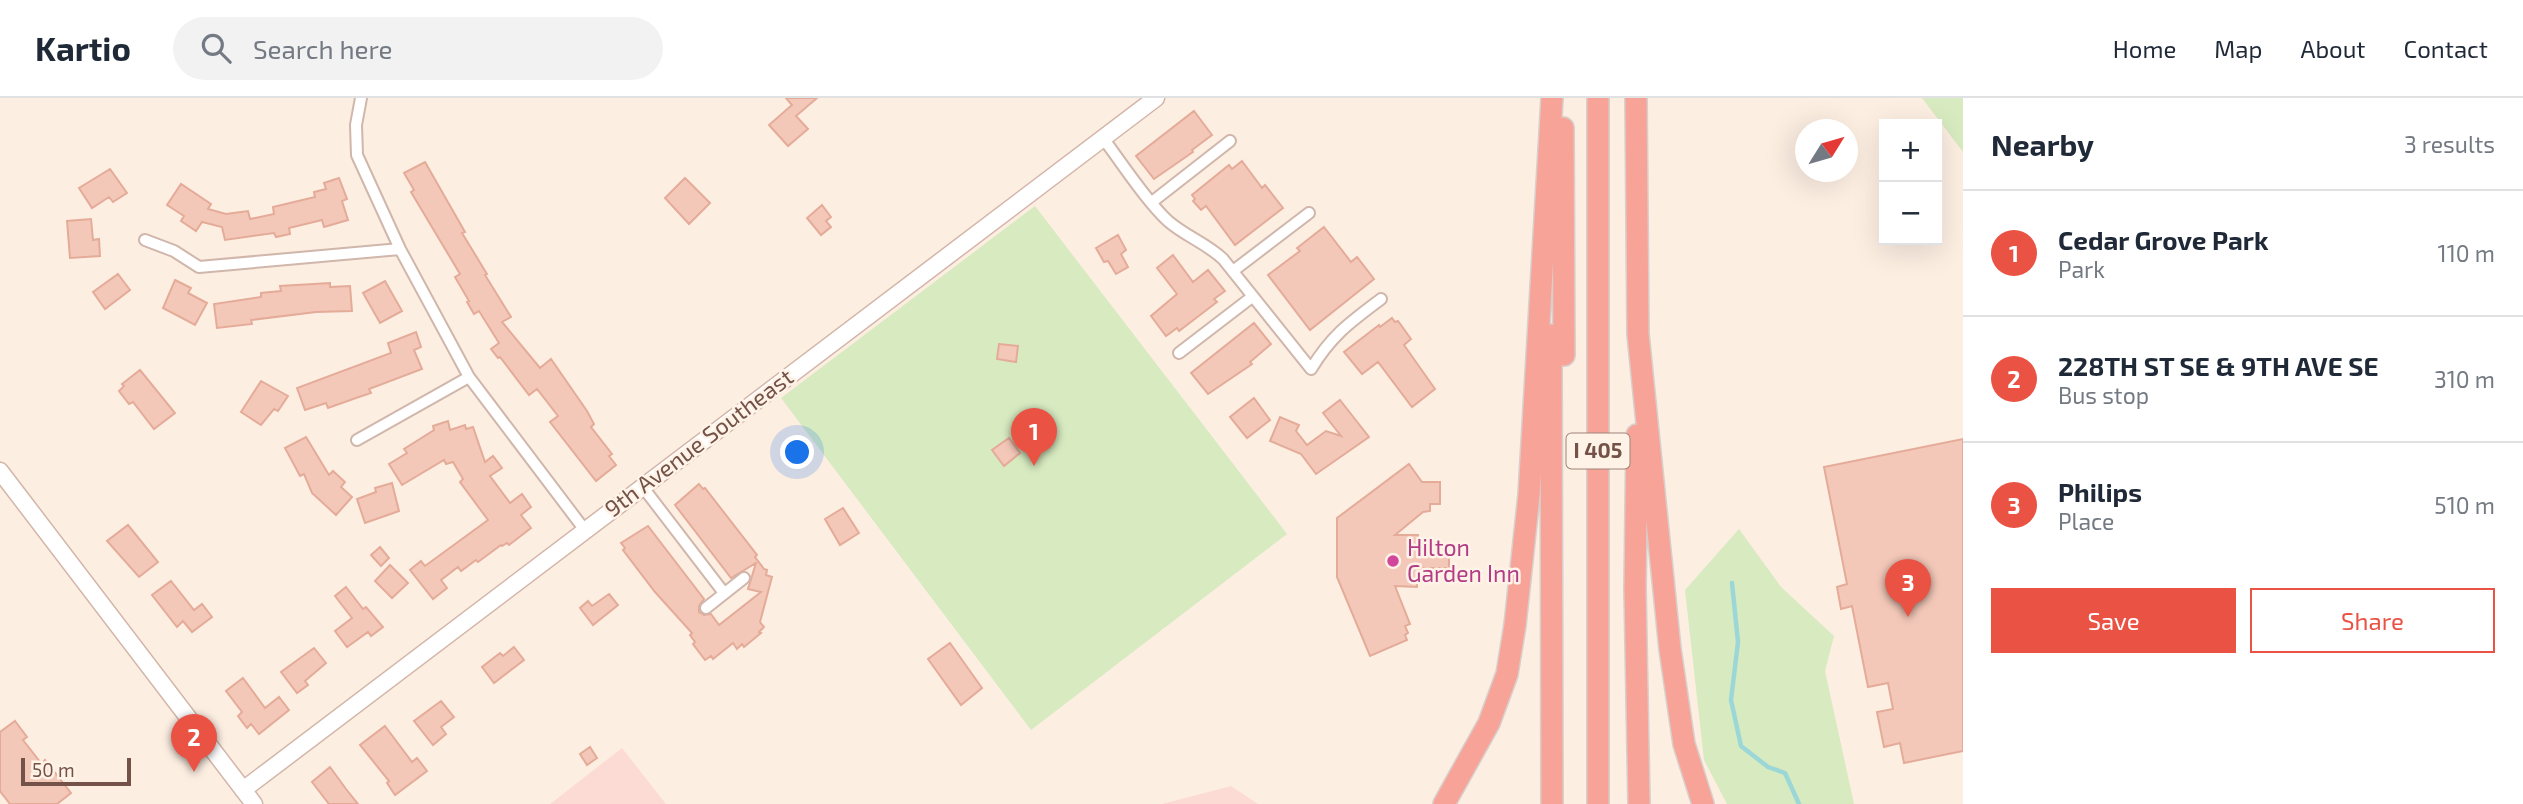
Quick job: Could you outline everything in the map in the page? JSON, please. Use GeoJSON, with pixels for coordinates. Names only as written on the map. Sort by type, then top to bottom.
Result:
{"type":"FeatureCollection","features":[{"type":"Feature","properties":{"kind":"highway"},"geometry":{"type":"LineString","coordinates":[[1444,804],[1489,723],[1507,674],[1516,625],[1529,495],[1552,98]]}},
{"type":"Feature","properties":{"kind":"highway","name":"I 405"},"geometry":{"type":"LineString","coordinates":[[1552,98],[1552,804]]}},
{"type":"Feature","properties":{"kind":"highway","name":"I 405"},"geometry":{"type":"LineString","coordinates":[[1563,98],[1564,804]]}},
{"type":"Feature","properties":{"kind":"highway","name":"I 405"},"geometry":{"type":"LineString","coordinates":[[1598,98],[1598,804]]}},
{"type":"Feature","properties":{"kind":"highway","name":"I 405"},"geometry":{"type":"LineString","coordinates":[[1605,804],[1608,98]]}},
{"type":"Feature","properties":{"kind":"highway"},"geometry":{"type":"LineString","coordinates":[[1636,98],[1638,334],[1635,589],[1639,804]]}},
{"type":"Feature","properties":{"kind":"highway"},"geometry":{"type":"LineString","coordinates":[[1638,334],[1670,649],[1684,744],[1703,804]]}},
{"type":"Feature","properties":{"kind":"main road","name":"9th Avenue Southeast"},"geometry":{"type":"LineString","coordinates":[[243,790],[1156,98]]}},
{"type":"Feature","properties":{"kind":"main road"},"geometry":{"type":"LineString","coordinates":[[0,471],[254,804]]}},
{"type":"Feature","properties":{"kind":"street"},"geometry":{"type":"LineString","coordinates":[[361,98],[356,125],[357,155],[400,249],[469,377],[584,529]]}},
{"type":"Feature","properties":{"kind":"street"},"geometry":{"type":"LineString","coordinates":[[1103,138],[1165,219],[1213,249],[1311,369],[1338,331],[1381,299]]}},
{"type":"Feature","properties":{"kind":"street"},"geometry":{"type":"LineString","coordinates":[[1152,202],[1230,141]]}},
{"type":"Feature","properties":{"kind":"street"},"geometry":{"type":"LineString","coordinates":[[1233,271],[1309,212]]}},
{"type":"Feature","properties":{"kind":"street"},"geometry":{"type":"LineString","coordinates":[[145,240],[174,251],[199,267],[400,249]]}},
{"type":"Feature","properties":{"kind":"street"},"geometry":{"type":"LineString","coordinates":[[1179,354],[1252,297]]}},
{"type":"Feature","properties":{"kind":"street"},"geometry":{"type":"LineString","coordinates":[[357,440],[469,377]]}},
{"type":"Feature","properties":{"kind":"street"},"geometry":{"type":"LineString","coordinates":[[642,486],[724,593]]}},
{"type":"Feature","properties":{"kind":"street"},"geometry":{"type":"LineString","coordinates":[[706,608],[744,578]]}},
{"type":"Feature","properties":{"kind":"shaded area"},"geometry":{"type":"Polygon","coordinates":[[[622,748],[666,804],[550,804],[622,748]]]}},
{"type":"Feature","properties":{"kind":"shaded area"},"geometry":{"type":"Polygon","coordinates":[[[1231,786],[1258,804],[1162,804],[1231,786]]]}},
{"type":"Feature","properties":{"kind":"green space"},"geometry":{"type":"Polygon","coordinates":[[[1922,98],[1963,98],[1963,152],[1942,124],[1942,119],[1938,119],[1922,98]]]}},
{"type":"Feature","properties":{"kind":"green space"},"geometry":{"type":"Polygon","coordinates":[[[1035,206],[1287,534],[1031,730],[781,398],[1035,206]]]}},
{"type":"Feature","properties":{"kind":"green space"},"geometry":{"type":"Polygon","coordinates":[[[1739,529],[1781,587],[1834,636],[1825,671],[1854,804],[1727,804],[1704,760],[1685,590],[1739,529]]]}},
{"type":"Feature","properties":{"kind":"building"},"geometry":{"type":"Polygon","coordinates":[[[786,98],[817,98],[796,116],[808,129],[788,146],[769,125],[792,105],[786,98]]]}},
{"type":"Feature","properties":{"kind":"building"},"geometry":{"type":"Polygon","coordinates":[[[1194,111],[1212,135],[1154,179],[1136,156],[1194,111]]]}},
{"type":"Feature","properties":{"kind":"building"},"geometry":{"type":"Polygon","coordinates":[[[1242,161],[1262,188],[1265,185],[1283,208],[1235,245],[1206,206],[1201,210],[1193,201],[1195,199],[1192,195],[1229,165],[1232,169],[1242,161]]]}},
{"type":"Feature","properties":{"kind":"building"},"geometry":{"type":"Polygon","coordinates":[[[425,162],[465,232],[462,233],[487,274],[485,275],[511,317],[502,322],[540,368],[551,359],[587,411],[594,424],[591,427],[612,454],[609,456],[616,465],[596,481],[550,422],[558,416],[537,389],[529,395],[491,349],[499,343],[479,311],[474,314],[467,302],[469,301],[455,277],[460,274],[411,192],[414,190],[404,173],[425,162]]]}},
{"type":"Feature","properties":{"kind":"building"},"geometry":{"type":"Polygon","coordinates":[[[110,169],[127,193],[113,202],[109,197],[92,208],[79,188],[110,169]]]}},
{"type":"Feature","properties":{"kind":"building"},"geometry":{"type":"Polygon","coordinates":[[[339,178],[347,199],[342,201],[348,220],[324,227],[322,220],[289,228],[290,234],[276,237],[274,233],[225,240],[222,227],[202,222],[196,231],[181,221],[184,216],[167,205],[181,184],[211,204],[208,209],[226,214],[248,211],[250,219],[274,214],[273,207],[315,197],[314,192],[326,189],[324,183],[339,178]]]}},
{"type":"Feature","properties":{"kind":"building"},"geometry":{"type":"Polygon","coordinates":[[[685,178],[710,203],[689,224],[665,198],[685,178]]]}},
{"type":"Feature","properties":{"kind":"building"},"geometry":{"type":"Polygon","coordinates":[[[822,205],[831,217],[826,221],[831,227],[821,235],[807,218],[822,205]]]}},
{"type":"Feature","properties":{"kind":"building"},"geometry":{"type":"Polygon","coordinates":[[[91,219],[93,240],[99,239],[100,256],[70,258],[67,221],[91,219]]]}},
{"type":"Feature","properties":{"kind":"building"},"geometry":{"type":"Polygon","coordinates":[[[1324,227],[1351,262],[1357,257],[1374,279],[1310,330],[1268,275],[1300,251],[1297,248],[1324,227]]]}},
{"type":"Feature","properties":{"kind":"building"},"geometry":{"type":"Polygon","coordinates":[[[1118,235],[1126,250],[1121,254],[1128,267],[1116,274],[1108,261],[1104,262],[1096,248],[1118,235]]]}},
{"type":"Feature","properties":{"kind":"building"},"geometry":{"type":"Polygon","coordinates":[[[1173,255],[1193,282],[1208,270],[1225,291],[1214,299],[1217,302],[1200,315],[1179,331],[1177,328],[1166,336],[1151,316],[1177,294],[1157,268],[1173,255]]]}},
{"type":"Feature","properties":{"kind":"building"},"geometry":{"type":"Polygon","coordinates":[[[118,274],[130,290],[105,309],[93,292],[118,274]]]}},
{"type":"Feature","properties":{"kind":"building"},"geometry":{"type":"Polygon","coordinates":[[[175,280],[191,288],[188,293],[207,303],[195,325],[163,308],[175,280]]]}},
{"type":"Feature","properties":{"kind":"building"},"geometry":{"type":"Polygon","coordinates":[[[385,281],[402,311],[380,323],[363,293],[385,281]]]}},
{"type":"Feature","properties":{"kind":"building"},"geometry":{"type":"Polygon","coordinates":[[[330,283],[330,287],[350,286],[352,311],[316,312],[251,320],[252,324],[217,328],[214,304],[261,297],[261,293],[281,291],[280,286],[330,283]]]}},
{"type":"Feature","properties":{"kind":"building"},"geometry":{"type":"Polygon","coordinates":[[[1392,318],[1395,322],[1398,321],[1411,339],[1404,345],[1435,389],[1412,407],[1378,362],[1362,374],[1344,352],[1392,318]]]}},
{"type":"Feature","properties":{"kind":"building"},"geometry":{"type":"Polygon","coordinates":[[[1254,323],[1271,344],[1250,362],[1252,364],[1208,394],[1191,373],[1254,323]]]}},
{"type":"Feature","properties":{"kind":"building"},"geometry":{"type":"Polygon","coordinates":[[[416,332],[421,347],[414,350],[422,369],[369,389],[371,393],[328,408],[326,403],[305,410],[297,388],[391,353],[388,343],[416,332]]]}},
{"type":"Feature","properties":{"kind":"building"},"geometry":{"type":"Polygon","coordinates":[[[999,344],[1018,346],[1016,362],[997,359],[999,344]]]}},
{"type":"Feature","properties":{"kind":"building"},"geometry":{"type":"Polygon","coordinates":[[[140,370],[175,413],[154,429],[133,402],[129,404],[119,391],[124,386],[122,384],[140,370]]]}},
{"type":"Feature","properties":{"kind":"building"},"geometry":{"type":"Polygon","coordinates":[[[261,381],[288,396],[278,411],[274,409],[261,425],[241,412],[261,381]]]}},
{"type":"Feature","properties":{"kind":"building"},"geometry":{"type":"Polygon","coordinates":[[[1254,398],[1270,420],[1247,438],[1230,417],[1254,398]]]}},
{"type":"Feature","properties":{"kind":"building"},"geometry":{"type":"Polygon","coordinates":[[[1340,400],[1369,437],[1316,474],[1301,454],[1270,441],[1280,417],[1299,425],[1296,431],[1307,445],[1326,431],[1341,436],[1323,413],[1340,400]]]}},
{"type":"Feature","properties":{"kind":"building"},"geometry":{"type":"Polygon","coordinates":[[[448,421],[450,430],[465,425],[466,429],[473,427],[485,462],[493,456],[502,468],[490,476],[510,503],[522,494],[531,507],[521,515],[531,528],[509,545],[501,545],[478,562],[476,560],[461,571],[458,567],[441,580],[447,588],[433,599],[410,570],[421,561],[425,566],[488,520],[460,482],[463,479],[453,462],[446,464],[444,460],[402,485],[389,464],[407,453],[404,449],[434,430],[433,426],[448,421]]]}},
{"type":"Feature","properties":{"kind":"building"},"geometry":{"type":"Polygon","coordinates":[[[306,437],[329,475],[333,471],[345,482],[341,487],[352,497],[336,515],[312,493],[304,474],[300,476],[285,448],[306,437]]]}},
{"type":"Feature","properties":{"kind":"building"},"geometry":{"type":"Polygon","coordinates":[[[1009,438],[1020,453],[1004,466],[992,450],[1009,438]]]}},
{"type":"Feature","properties":{"kind":"building"},"geometry":{"type":"Polygon","coordinates":[[[1963,439],[1963,751],[1904,763],[1900,743],[1884,747],[1877,712],[1893,709],[1888,683],[1868,687],[1852,606],[1841,609],[1837,587],[1847,584],[1824,467],[1963,439]]]}},
{"type":"Feature","properties":{"kind":"building","name":"Hilton Garden Inn"},"geometry":{"type":"Polygon","coordinates":[[[1409,464],[1422,482],[1440,482],[1440,504],[1430,504],[1430,511],[1423,512],[1395,535],[1418,535],[1417,546],[1425,547],[1425,554],[1449,555],[1449,568],[1424,568],[1424,577],[1417,577],[1417,587],[1395,586],[1410,624],[1405,626],[1407,640],[1370,656],[1337,577],[1337,518],[1409,464]]]}},
{"type":"Feature","properties":{"kind":"building"},"geometry":{"type":"Polygon","coordinates":[[[392,483],[399,511],[365,523],[357,499],[376,492],[375,488],[392,483]]]}},
{"type":"Feature","properties":{"kind":"building"},"geometry":{"type":"Polygon","coordinates":[[[699,484],[705,488],[757,555],[755,557],[767,570],[766,575],[772,577],[760,622],[764,627],[759,632],[761,633],[744,647],[742,644],[737,649],[733,643],[713,659],[711,656],[705,660],[693,644],[695,642],[690,635],[692,633],[655,592],[623,550],[625,548],[621,543],[648,526],[704,599],[699,606],[699,612],[704,615],[711,614],[719,625],[761,592],[748,589],[756,563],[731,578],[675,505],[699,484]]]}},
{"type":"Feature","properties":{"kind":"building"},"geometry":{"type":"Polygon","coordinates":[[[843,508],[859,533],[840,545],[825,519],[843,508]]]}},
{"type":"Feature","properties":{"kind":"building"},"geometry":{"type":"Polygon","coordinates":[[[128,525],[158,562],[139,577],[107,541],[128,525]]]}},
{"type":"Feature","properties":{"kind":"building"},"geometry":{"type":"Polygon","coordinates":[[[380,547],[389,558],[381,566],[371,555],[380,547]]]}},
{"type":"Feature","properties":{"kind":"building"},"geometry":{"type":"Polygon","coordinates":[[[390,565],[408,583],[392,598],[375,581],[390,565]]]}},
{"type":"Feature","properties":{"kind":"building"},"geometry":{"type":"Polygon","coordinates":[[[171,581],[194,610],[202,604],[212,617],[192,632],[183,621],[177,627],[152,595],[171,581]]]}},
{"type":"Feature","properties":{"kind":"building"},"geometry":{"type":"Polygon","coordinates":[[[346,587],[363,609],[366,607],[383,627],[371,636],[368,632],[347,647],[335,631],[352,618],[335,596],[346,587]]]}},
{"type":"Feature","properties":{"kind":"building"},"geometry":{"type":"Polygon","coordinates":[[[609,594],[618,605],[593,625],[580,608],[588,601],[592,606],[609,594]]]}},
{"type":"Feature","properties":{"kind":"building"},"geometry":{"type":"Polygon","coordinates":[[[950,643],[982,688],[961,705],[928,659],[950,643]]]}},
{"type":"Feature","properties":{"kind":"building"},"geometry":{"type":"Polygon","coordinates":[[[514,647],[524,660],[494,683],[482,667],[500,653],[503,656],[514,647]]]}},
{"type":"Feature","properties":{"kind":"building"},"geometry":{"type":"Polygon","coordinates":[[[314,648],[326,663],[305,681],[308,685],[297,693],[281,672],[314,648]]]}},
{"type":"Feature","properties":{"kind":"building"},"geometry":{"type":"Polygon","coordinates":[[[243,678],[265,708],[279,697],[289,710],[259,734],[251,724],[247,728],[238,716],[242,712],[226,691],[243,678]]]}},
{"type":"Feature","properties":{"kind":"building"},"geometry":{"type":"Polygon","coordinates":[[[441,701],[454,717],[441,727],[446,734],[433,745],[414,721],[441,701]]]}},
{"type":"Feature","properties":{"kind":"building"},"geometry":{"type":"Polygon","coordinates":[[[15,721],[27,737],[23,740],[41,763],[45,760],[71,793],[57,804],[10,804],[0,791],[0,732],[15,721]]]}},
{"type":"Feature","properties":{"kind":"building"},"geometry":{"type":"Polygon","coordinates":[[[385,726],[412,762],[417,758],[427,771],[395,795],[387,783],[389,781],[360,745],[385,726]]]}},
{"type":"Feature","properties":{"kind":"building"},"geometry":{"type":"Polygon","coordinates":[[[590,747],[597,758],[587,765],[580,754],[590,747]]]}},
{"type":"Feature","properties":{"kind":"building"},"geometry":{"type":"Polygon","coordinates":[[[330,767],[358,804],[329,804],[312,782],[330,767]]]}},
{"type":"Feature","properties":{"kind":"waterway"},"geometry":{"type":"LineString","coordinates":[[1732,583],[1738,642],[1731,700],[1741,746],[1768,767],[1785,773],[1799,804]]}},
{"type":"Feature","properties":{"kind":"place","name":"Cedar Grove Park"},"geometry":{"type":"Point","coordinates":[1034,466]}},
{"type":"Feature","properties":{"kind":"place","name":"Hilton Garden Inn"},"geometry":{"type":"Point","coordinates":[1393,561]}},
{"type":"Feature","properties":{"kind":"place","name":"Philips"},"geometry":{"type":"Point","coordinates":[1908,617]}},
{"type":"Feature","properties":{"kind":"place","name":"228TH ST SE & 9TH AVE SE"},"geometry":{"type":"Point","coordinates":[194,772]}}]}
